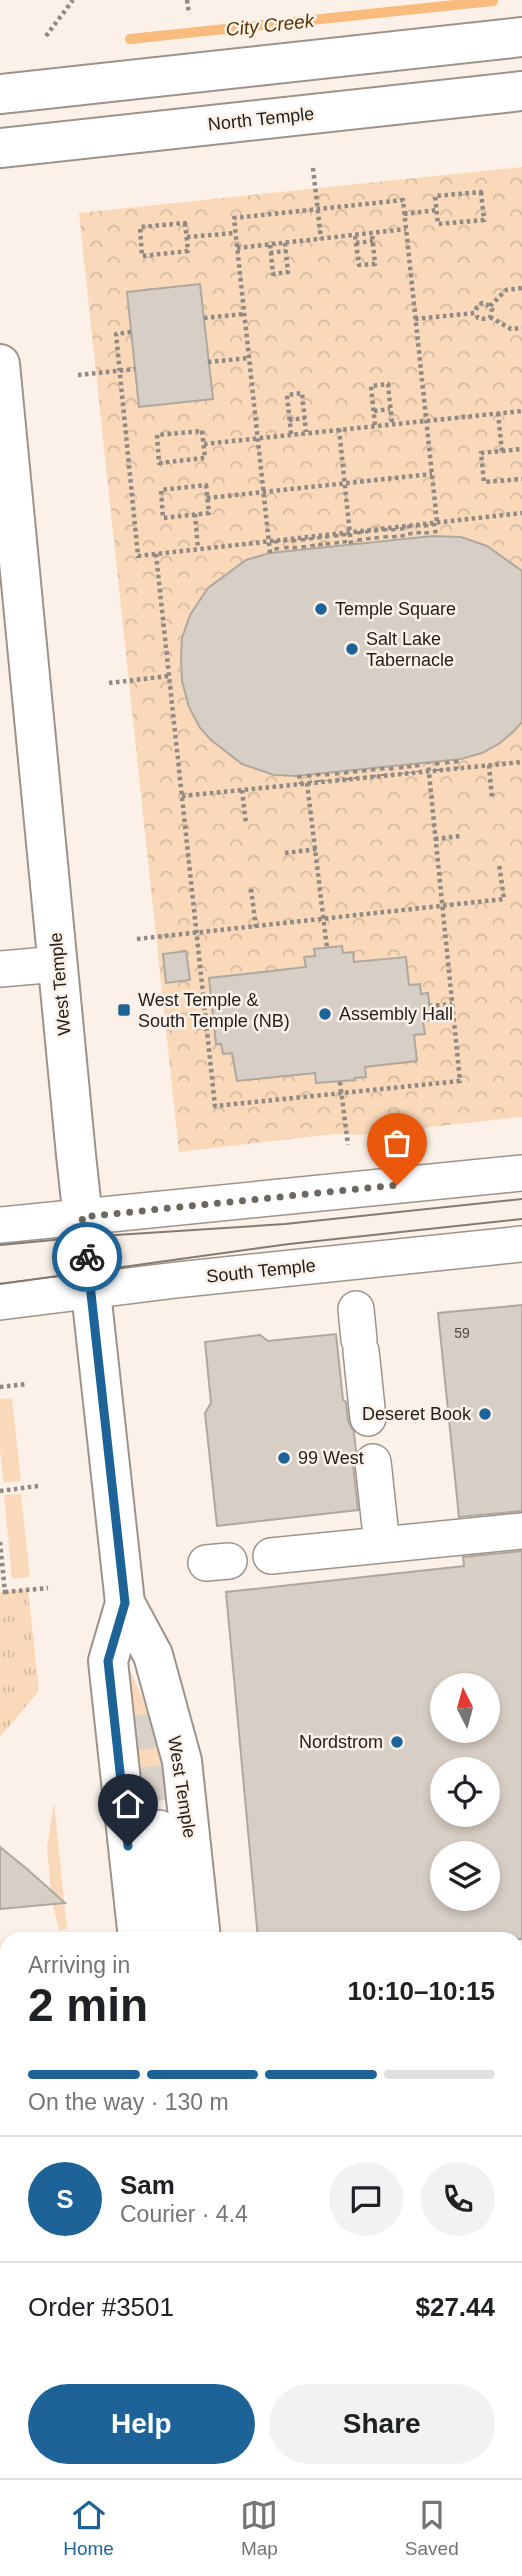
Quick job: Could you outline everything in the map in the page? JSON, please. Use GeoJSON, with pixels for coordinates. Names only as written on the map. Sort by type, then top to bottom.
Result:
{"type":"FeatureCollection","features":[{"type":"Feature","properties":{"kind":"main road"},"geometry":{"type":"LineString","coordinates":[[0,94],[522,37]]}},
{"type":"Feature","properties":{"kind":"main road","name":"North Temple"},"geometry":{"type":"LineString","coordinates":[[0,148],[522,90]]}},
{"type":"Feature","properties":{"kind":"main road","name":"West Temple"},"geometry":{"type":"LineString","coordinates":[[0,364],[82,1217],[125,1603],[153,1656],[182,1761],[200,1932]]}},
{"type":"Feature","properties":{"kind":"main road","name":"West Temple"},"geometry":{"type":"LineString","coordinates":[[125,1603],[108,1661],[137,1932]]}},
{"type":"Feature","properties":{"kind":"street"},"geometry":{"type":"LineString","coordinates":[[0,969],[58,964]]}},
{"type":"Feature","properties":{"kind":"street"},"geometry":{"type":"LineString","coordinates":[[0,1225],[522,1173]]}},
{"type":"Feature","properties":{"kind":"street","name":"South Temple"},"geometry":{"type":"LineString","coordinates":[[0,1302],[522,1244]]}},
{"type":"Feature","properties":{"kind":"street"},"geometry":{"type":"LineString","coordinates":[[359,1333],[382,1545]]}},
{"type":"Feature","properties":{"kind":"street"},"geometry":{"type":"LineString","coordinates":[[271,1556],[522,1531]]}},
{"type":"Feature","properties":{"kind":"street"},"geometry":{"type":"LineString","coordinates":[[159,1828],[169,1932]]}},
{"type":"Feature","properties":{"kind":"path"},"geometry":{"type":"LineString","coordinates":[[46,36],[73,0]]}},
{"type":"Feature","properties":{"kind":"path"},"geometry":{"type":"LineString","coordinates":[[187,0],[188,14]]}},
{"type":"Feature","properties":{"kind":"path"},"geometry":{"type":"LineString","coordinates":[[313,168],[321,239]]}},
{"type":"Feature","properties":{"kind":"path"},"geometry":{"type":"LineString","coordinates":[[481,192],[484,220],[438,224],[437,210],[435,196],[481,192]]}},
{"type":"Feature","properties":{"kind":"path"},"geometry":{"type":"LineString","coordinates":[[270,553],[233,218],[402,200],[432,474],[436,536]]}},
{"type":"Feature","properties":{"kind":"path"},"geometry":{"type":"LineString","coordinates":[[404,214],[437,210]]}},
{"type":"Feature","properties":{"kind":"path"},"geometry":{"type":"LineString","coordinates":[[185,223],[187,237],[188,251],[142,256],[140,227],[185,223]]}},
{"type":"Feature","properties":{"kind":"path"},"geometry":{"type":"LineString","coordinates":[[237,248],[406,229]]}},
{"type":"Feature","properties":{"kind":"path"},"geometry":{"type":"LineString","coordinates":[[187,237],[235,233]]}},
{"type":"Feature","properties":{"kind":"path"},"geometry":{"type":"LineString","coordinates":[[355,235],[359,265],[375,264],[372,233]]}},
{"type":"Feature","properties":{"kind":"path"},"geometry":{"type":"LineString","coordinates":[[356,243],[373,241]]}},
{"type":"Feature","properties":{"kind":"path"},"geometry":{"type":"LineString","coordinates":[[270,245],[273,274],[288,272],[285,243]]}},
{"type":"Feature","properties":{"kind":"path"},"geometry":{"type":"LineString","coordinates":[[270,253],[286,251]]}},
{"type":"Feature","properties":{"kind":"path"},"geometry":{"type":"LineString","coordinates":[[490,306],[506,290],[522,288]]}},
{"type":"Feature","properties":{"kind":"path"},"geometry":{"type":"LineString","coordinates":[[475,313],[479,305],[484,303],[490,306],[490,317]]}},
{"type":"Feature","properties":{"kind":"path"},"geometry":{"type":"LineString","coordinates":[[415,319],[475,313]]}},
{"type":"Feature","properties":{"kind":"path"},"geometry":{"type":"LineString","coordinates":[[475,313],[482,320],[490,317]]}},
{"type":"Feature","properties":{"kind":"path"},"geometry":{"type":"LineString","coordinates":[[204,318],[244,314]]}},
{"type":"Feature","properties":{"kind":"path"},"geometry":{"type":"LineString","coordinates":[[490,317],[511,329],[522,328]]}},
{"type":"Feature","properties":{"kind":"path"},"geometry":{"type":"LineString","coordinates":[[131,332],[116,334],[138,556],[522,513]]}},
{"type":"Feature","properties":{"kind":"path"},"geometry":{"type":"LineString","coordinates":[[208,362],[249,358]]}},
{"type":"Feature","properties":{"kind":"path"},"geometry":{"type":"LineString","coordinates":[[78,375],[135,369]]}},
{"type":"Feature","properties":{"kind":"path"},"geometry":{"type":"LineString","coordinates":[[375,425],[371,386],[388,384],[392,424]]}},
{"type":"Feature","properties":{"kind":"path"},"geometry":{"type":"LineString","coordinates":[[291,434],[286,395],[302,393],[306,432]]}},
{"type":"Feature","properties":{"kind":"path"},"geometry":{"type":"LineString","coordinates":[[374,411],[390,409]]}},
{"type":"Feature","properties":{"kind":"path"},"geometry":{"type":"LineString","coordinates":[[204,444],[522,411]]}},
{"type":"Feature","properties":{"kind":"path"},"geometry":{"type":"LineString","coordinates":[[498,413],[502,451]]}},
{"type":"Feature","properties":{"kind":"path"},"geometry":{"type":"LineString","coordinates":[[289,420],[304,418]]}},
{"type":"Feature","properties":{"kind":"path"},"geometry":{"type":"LineString","coordinates":[[339,429],[351,544]]}},
{"type":"Feature","properties":{"kind":"path"},"geometry":{"type":"LineString","coordinates":[[202,431],[204,444],[205,458],[159,463],[157,435],[202,431]]}},
{"type":"Feature","properties":{"kind":"path"},"geometry":{"type":"LineString","coordinates":[[522,449],[481,453],[484,482],[522,479]]}},
{"type":"Feature","properties":{"kind":"path"},"geometry":{"type":"LineString","coordinates":[[207,498],[432,474]]}},
{"type":"Feature","properties":{"kind":"path"},"geometry":{"type":"LineString","coordinates":[[206,485],[209,513],[195,514],[163,517],[160,490],[206,485]]}},
{"type":"Feature","properties":{"kind":"path"},"geometry":{"type":"LineString","coordinates":[[195,514],[198,549]]}},
{"type":"Feature","properties":{"kind":"path"},"geometry":{"type":"LineString","coordinates":[[418,524],[419,537]]}},
{"type":"Feature","properties":{"kind":"path"},"geometry":{"type":"LineString","coordinates":[[426,524],[427,537]]}},
{"type":"Feature","properties":{"kind":"path"},"geometry":{"type":"LineString","coordinates":[[409,525],[411,538]]}},
{"type":"Feature","properties":{"kind":"path"},"geometry":{"type":"LineString","coordinates":[[402,527],[403,539]]}},
{"type":"Feature","properties":{"kind":"path"},"geometry":{"type":"LineString","coordinates":[[385,528],[386,541]]}},
{"type":"Feature","properties":{"kind":"path"},"geometry":{"type":"LineString","coordinates":[[393,528],[395,540]]}},
{"type":"Feature","properties":{"kind":"path"},"geometry":{"type":"LineString","coordinates":[[376,529],[377,542]]}},
{"type":"Feature","properties":{"kind":"path"},"geometry":{"type":"LineString","coordinates":[[367,530],[369,543]]}},
{"type":"Feature","properties":{"kind":"path"},"geometry":{"type":"LineString","coordinates":[[359,531],[360,544]]}},
{"type":"Feature","properties":{"kind":"path"},"geometry":{"type":"LineString","coordinates":[[344,533],[345,545]]}},
{"type":"Feature","properties":{"kind":"path"},"geometry":{"type":"LineString","coordinates":[[336,534],[337,546]]}},
{"type":"Feature","properties":{"kind":"path"},"geometry":{"type":"LineString","coordinates":[[327,535],[328,547]]}},
{"type":"Feature","properties":{"kind":"path"},"geometry":{"type":"LineString","coordinates":[[319,536],[321,547]]}},
{"type":"Feature","properties":{"kind":"path"},"geometry":{"type":"LineString","coordinates":[[312,537],[313,548]]}},
{"type":"Feature","properties":{"kind":"path"},"geometry":{"type":"LineString","coordinates":[[294,538],[295,550]]}},
{"type":"Feature","properties":{"kind":"path"},"geometry":{"type":"LineString","coordinates":[[303,538],[304,549]]}},
{"type":"Feature","properties":{"kind":"path"},"geometry":{"type":"LineString","coordinates":[[276,540],[277,552]]}},
{"type":"Feature","properties":{"kind":"path"},"geometry":{"type":"LineString","coordinates":[[285,540],[286,551]]}},
{"type":"Feature","properties":{"kind":"path"},"geometry":{"type":"LineString","coordinates":[[156,554],[215,1106],[460,1081],[428,763]]}},
{"type":"Feature","properties":{"kind":"path"},"geometry":{"type":"LineString","coordinates":[[109,683],[169,676]]}},
{"type":"Feature","properties":{"kind":"path"},"geometry":{"type":"LineString","coordinates":[[456,760],[457,769]]}},
{"type":"Feature","properties":{"kind":"path"},"geometry":{"type":"LineString","coordinates":[[447,761],[448,770]]}},
{"type":"Feature","properties":{"kind":"path"},"geometry":{"type":"LineString","coordinates":[[437,762],[438,771]]}},
{"type":"Feature","properties":{"kind":"path"},"geometry":{"type":"LineString","coordinates":[[182,796],[522,762]]}},
{"type":"Feature","properties":{"kind":"path"},"geometry":{"type":"LineString","coordinates":[[417,764],[418,772]]}},
{"type":"Feature","properties":{"kind":"path"},"geometry":{"type":"LineString","coordinates":[[409,765],[410,773]]}},
{"type":"Feature","properties":{"kind":"path"},"geometry":{"type":"LineString","coordinates":[[489,765],[492,798]]}},
{"type":"Feature","properties":{"kind":"path"},"geometry":{"type":"LineString","coordinates":[[401,766],[402,774]]}},
{"type":"Feature","properties":{"kind":"path"},"geometry":{"type":"LineString","coordinates":[[383,767],[383,776]]}},
{"type":"Feature","properties":{"kind":"path"},"geometry":{"type":"LineString","coordinates":[[391,767],[392,775]]}},
{"type":"Feature","properties":{"kind":"path"},"geometry":{"type":"LineString","coordinates":[[373,768],[374,777]]}},
{"type":"Feature","properties":{"kind":"path"},"geometry":{"type":"LineString","coordinates":[[364,769],[365,778]]}},
{"type":"Feature","properties":{"kind":"path"},"geometry":{"type":"LineString","coordinates":[[355,770],[356,779]]}},
{"type":"Feature","properties":{"kind":"path"},"geometry":{"type":"LineString","coordinates":[[346,771],[347,780]]}},
{"type":"Feature","properties":{"kind":"path"},"geometry":{"type":"LineString","coordinates":[[337,772],[338,781]]}},
{"type":"Feature","properties":{"kind":"path"},"geometry":{"type":"LineString","coordinates":[[318,773],[319,782]]}},
{"type":"Feature","properties":{"kind":"path"},"geometry":{"type":"LineString","coordinates":[[327,773],[328,781]]}},
{"type":"Feature","properties":{"kind":"path"},"geometry":{"type":"LineString","coordinates":[[309,774],[306,784],[317,849],[327,948]]}},
{"type":"Feature","properties":{"kind":"path"},"geometry":{"type":"LineString","coordinates":[[299,775],[306,784]]}},
{"type":"Feature","properties":{"kind":"path"},"geometry":{"type":"LineString","coordinates":[[242,790],[246,824]]}},
{"type":"Feature","properties":{"kind":"path"},"geometry":{"type":"LineString","coordinates":[[435,839],[460,836]]}},
{"type":"Feature","properties":{"kind":"path"},"geometry":{"type":"LineString","coordinates":[[285,853],[317,849]]}},
{"type":"Feature","properties":{"kind":"path"},"geometry":{"type":"LineString","coordinates":[[137,939],[504,899],[499,864]]}},
{"type":"Feature","properties":{"kind":"path"},"geometry":{"type":"LineString","coordinates":[[251,889],[256,927]]}},
{"type":"Feature","properties":{"kind":"path"},"geometry":{"type":"LineString","coordinates":[[429,1006],[452,1004]]}},
{"type":"Feature","properties":{"kind":"path"},"geometry":{"type":"LineString","coordinates":[[340,1082],[348,1146]]}},
{"type":"Feature","properties":{"kind":"path"},"geometry":{"type":"LineString","coordinates":[[0,1387],[27,1384]]}},
{"type":"Feature","properties":{"kind":"path"},"geometry":{"type":"LineString","coordinates":[[0,1491],[38,1486]]}},
{"type":"Feature","properties":{"kind":"path"},"geometry":{"type":"LineString","coordinates":[[0,1542],[3,1592],[48,1588]]}},
{"type":"Feature","properties":{"kind":"green space","name":"Temple Square"},"geometry":{"type":"Polygon","coordinates":[[[522,167],[522,1117],[179,1152],[79,213],[522,167]]]}},
{"type":"Feature","properties":{"kind":"green space"},"geometry":{"type":"Polygon","coordinates":[[[12,1398],[21,1481],[4,1483],[0,1450],[0,1399],[12,1398]]]}},
{"type":"Feature","properties":{"kind":"green space"},"geometry":{"type":"Polygon","coordinates":[[[21,1494],[30,1577],[12,1579],[4,1495],[21,1494]]]}},
{"type":"Feature","properties":{"kind":"green space"},"geometry":{"type":"Polygon","coordinates":[[[28,1589],[39,1691],[0,1737],[0,1592],[28,1589]]]}},
{"type":"Feature","properties":{"kind":"green space"},"geometry":{"type":"Polygon","coordinates":[[[124,1670],[129,1670],[132,1674],[171,1766],[173,1781],[133,1784],[124,1670]]]}},
{"type":"Feature","properties":{"kind":"green space"},"geometry":{"type":"Polygon","coordinates":[[[54,1802],[67,1929],[59,1930],[51,1897],[47,1847],[54,1802]]]}},
{"type":"Feature","properties":{"kind":"building"},"geometry":{"type":"Polygon","coordinates":[[[200,284],[213,399],[139,407],[127,292],[200,284]]]}},
{"type":"Feature","properties":{"kind":"building","name":"Salt Lake Tabernacle"},"geometry":{"type":"Polygon","coordinates":[[[433,536],[461,537],[487,546],[522,571],[522,722],[500,743],[482,753],[461,759],[296,776],[274,775],[242,764],[200,728],[189,707],[182,681],[182,638],[190,615],[208,588],[246,560],[270,553],[433,536]]]}},
{"type":"Feature","properties":{"kind":"building","name":"Assembly Hall"},"geometry":{"type":"Polygon","coordinates":[[[342,946],[343,953],[353,952],[354,962],[406,957],[409,985],[420,984],[421,994],[428,993],[431,1020],[423,1022],[425,1034],[414,1035],[417,1061],[365,1067],[366,1077],[355,1080],[316,1083],[315,1073],[237,1081],[232,1053],[223,1054],[221,1044],[216,1044],[209,978],[306,967],[304,957],[315,956],[314,949],[342,946]]]}},
{"type":"Feature","properties":{"kind":"building"},"geometry":{"type":"Polygon","coordinates":[[[186,951],[190,980],[166,983],[163,954],[186,951]]]}},
{"type":"Feature","properties":{"kind":"building","name":"Deseret Book"},"geometry":{"type":"Polygon","coordinates":[[[522,1305],[522,1511],[459,1517],[438,1313],[522,1305]]]}},
{"type":"Feature","properties":{"kind":"building","name":"99 West"},"geometry":{"type":"Polygon","coordinates":[[[336,1334],[343,1400],[346,1402],[348,1421],[354,1432],[356,1452],[353,1464],[358,1510],[217,1526],[205,1413],[211,1403],[205,1342],[260,1335],[268,1341],[336,1334]]]}},
{"type":"Feature","properties":{"kind":"building"},"geometry":{"type":"Polygon","coordinates":[[[522,1551],[522,1932],[257,1932],[226,1592],[464,1566],[463,1557],[522,1551]]]}},
{"type":"Feature","properties":{"kind":"building"},"geometry":{"type":"Polygon","coordinates":[[[0,1847],[27,1869],[65,1903],[0,1909],[0,1847]]]}},
{"type":"Feature","properties":{"kind":"waterway","name":"City Creek"},"geometry":{"type":"LineString","coordinates":[[130,39],[493,1]]}},
{"type":"Feature","properties":{"kind":"tunnel"},"geometry":{"type":"LineString","coordinates":[[144,1714],[159,1828]]}},
{"type":"Feature","properties":{"kind":"tram line"},"geometry":{"type":"LineString","coordinates":[[0,1245],[285,1224],[522,1199]]}},
{"type":"Feature","properties":{"kind":"tram line"},"geometry":{"type":"LineString","coordinates":[[0,1284],[289,1244],[522,1219]]}},
{"type":"Feature","properties":{"kind":"way so far"},"geometry":{"type":"LineString","coordinates":[[87,1257],[82,1217],[397,1185]]}},
{"type":"Feature","properties":{"kind":"place","name":"Temple Square"},"geometry":{"type":"Point","coordinates":[321,609]}},
{"type":"Feature","properties":{"kind":"place","name":"Salt Lake Tabernacle"},"geometry":{"type":"Point","coordinates":[352,649]}},
{"type":"Feature","properties":{"kind":"place","name":"West Temple & South Temple (NB)"},"geometry":{"type":"Point","coordinates":[124,1010]}},
{"type":"Feature","properties":{"kind":"place","name":"Assembly Hall"},"geometry":{"type":"Point","coordinates":[325,1014]}},
{"type":"Feature","properties":{"kind":"place","name":"Deseret Book"},"geometry":{"type":"Point","coordinates":[485,1414]}},
{"type":"Feature","properties":{"kind":"place","name":"99 West"},"geometry":{"type":"Point","coordinates":[284,1458]}},
{"type":"Feature","properties":{"kind":"place","name":"Nordstrom"},"geometry":{"type":"Point","coordinates":[397,1742]}},
{"type":"Feature","properties":{"kind":"route"},"geometry":{"type":"LineString","coordinates":[[87,1257],[125,1603],[108,1661],[128,1846]]}}]}
